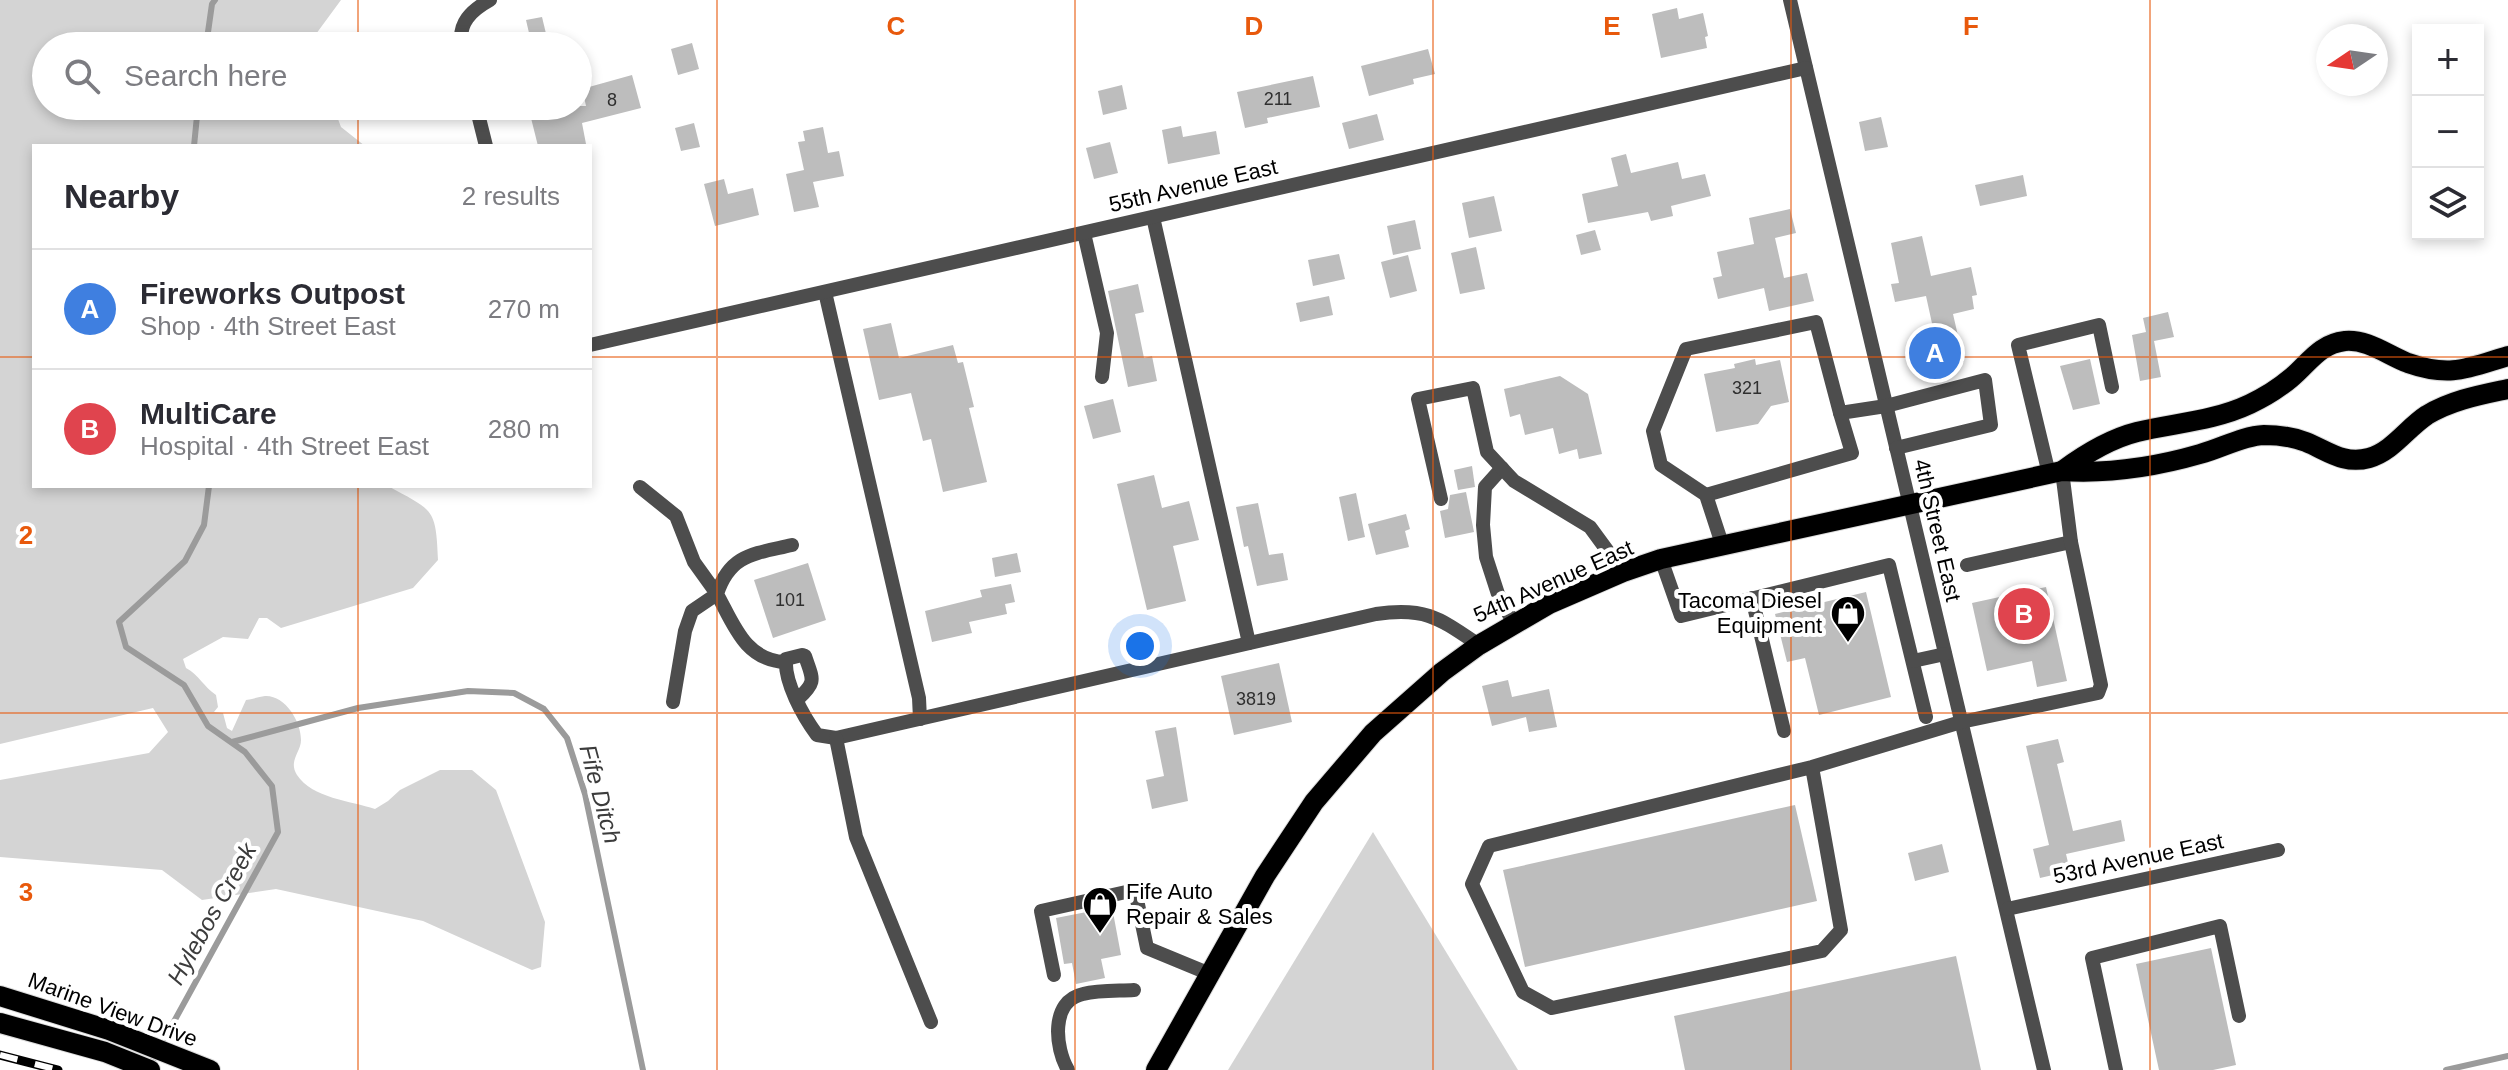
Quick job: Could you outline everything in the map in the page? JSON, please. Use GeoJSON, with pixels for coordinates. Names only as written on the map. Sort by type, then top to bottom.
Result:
{"type":"FeatureCollection","features":[{"type":"Feature","properties":{"kind":"main road","name":"54th Avenue East"},"geometry":{"type":"LineString","coordinates":[[2056,472],[2116,439],[2212,417],[2261,399],[2293,376],[2313,355],[2345,341],[2367,344],[2408,363],[2444,371],[2472,369],[2508,356]]}},
{"type":"Feature","properties":{"kind":"main road","name":"54th Avenue East"},"geometry":{"type":"LineString","coordinates":[[1479,645],[1549,604],[1661,559],[2056,472],[2128,469],[2198,455],[2262,435],[2291,438],[2344,459],[2366,459],[2386,450],[2409,428],[2440,408],[2508,389]]}},
{"type":"Feature","properties":{"kind":"main road"},"geometry":{"type":"LineString","coordinates":[[1156,1070],[1288,838],[1342,767],[1406,701],[1479,645]]}},
{"type":"Feature","properties":{"kind":"main road","name":"Marine View Drive"},"geometry":{"type":"LineString","coordinates":[[0,996],[109,1030],[203,1067]]}},
{"type":"Feature","properties":{"kind":"main road","name":"Marine View Drive"},"geometry":{"type":"LineString","coordinates":[[0,1023],[105,1052],[150,1070]]}},
{"type":"Feature","properties":{"kind":"street"},"geometry":{"type":"LineString","coordinates":[[462,32],[465,20],[477,7],[490,0]]}},
{"type":"Feature","properties":{"kind":"street","name":"4th Street East"},"geometry":{"type":"LineString","coordinates":[[1790,0],[2044,1070]]}},
{"type":"Feature","properties":{"kind":"street","name":"55th Avenue East"},"geometry":{"type":"LineString","coordinates":[[592,345],[1806,68]]}},
{"type":"Feature","properties":{"kind":"street"},"geometry":{"type":"LineString","coordinates":[[480,120],[486,144]]}},
{"type":"Feature","properties":{"kind":"street"},"geometry":{"type":"LineString","coordinates":[[1153,217],[1249,643]]}},
{"type":"Feature","properties":{"kind":"street"},"geometry":{"type":"LineString","coordinates":[[1084,233],[1107,333],[1102,377]]}},
{"type":"Feature","properties":{"kind":"street"},"geometry":{"type":"LineString","coordinates":[[825,292],[919,698],[920,719]]}},
{"type":"Feature","properties":{"kind":"street"},"geometry":{"type":"LineString","coordinates":[[1706,495],[1852,453],[1816,322],[1686,349],[1653,431],[1661,465],[1706,495],[1722,544]]}},
{"type":"Feature","properties":{"kind":"street"},"geometry":{"type":"LineString","coordinates":[[1812,767],[1841,930],[1822,951],[1552,1008],[1523,992],[1472,884],[1489,846],[1812,767],[1961,722],[2098,693],[2101,685],[2056,472],[2018,345],[2099,325],[2112,387]]}},
{"type":"Feature","properties":{"kind":"street"},"geometry":{"type":"LineString","coordinates":[[1840,413],[1886,406],[1985,380],[1991,425],[1896,448]]}},
{"type":"Feature","properties":{"kind":"street"},"geometry":{"type":"LineString","coordinates":[[1441,499],[1418,399],[1473,388],[1487,452],[1514,481],[1590,527],[1623,572]]}},
{"type":"Feature","properties":{"kind":"street"},"geometry":{"type":"LineString","coordinates":[[1502,468],[1485,487],[1483,525],[1486,557],[1514,624]]}},
{"type":"Feature","properties":{"kind":"street"},"geometry":{"type":"LineString","coordinates":[[640,487],[676,516],[694,562],[717,594],[745,644],[768,661],[785,662],[786,659],[805,656],[812,686],[798,699]]}},
{"type":"Feature","properties":{"kind":"street"},"geometry":{"type":"LineString","coordinates":[[1967,565],[2071,542]]}},
{"type":"Feature","properties":{"kind":"street"},"geometry":{"type":"LineString","coordinates":[[673,702],[685,631],[692,611],[717,594],[724,573],[736,562],[792,545]]}},
{"type":"Feature","properties":{"kind":"street"},"geometry":{"type":"LineString","coordinates":[[1661,559],[1681,616],[1889,565],[1926,717]]}},
{"type":"Feature","properties":{"kind":"street"},"geometry":{"type":"LineString","coordinates":[[1752,598],[1784,731]]}},
{"type":"Feature","properties":{"kind":"street","name":"54th Avenue East"},"geometry":{"type":"LineString","coordinates":[[836,738],[1376,614],[1414,611],[1443,621],[1479,645]]}},
{"type":"Feature","properties":{"kind":"street"},"geometry":{"type":"LineString","coordinates":[[1913,661],[1945,654]]}},
{"type":"Feature","properties":{"kind":"street"},"geometry":{"type":"LineString","coordinates":[[785,662],[809,724],[817,735],[836,738],[856,837],[931,1022]]}},
{"type":"Feature","properties":{"kind":"street","name":"53rd Avenue East"},"geometry":{"type":"LineString","coordinates":[[2007,909],[2278,850]]}},
{"type":"Feature","properties":{"kind":"street"},"geometry":{"type":"LineString","coordinates":[[1054,975],[1041,911],[1135,890],[1147,948],[1210,974]]}},
{"type":"Feature","properties":{"kind":"street"},"geometry":{"type":"LineString","coordinates":[[2116,1070],[2092,958],[2220,926],[2239,1016]]}},
{"type":"Feature","properties":{"kind":"street"},"geometry":{"type":"LineString","coordinates":[[1068,1070],[1060,1058],[1057,1029],[1065,1005],[1080,994],[1134,990]]}},
{"type":"Feature","properties":{"kind":"shaded area"},"geometry":{"type":"Polygon","coordinates":[[[0,0],[341,0],[317,32],[32,32],[32,120],[338,120],[341,127],[362,144],[32,144],[32,488],[392,488],[423,506],[429,512],[436,530],[438,560],[413,588],[281,628],[267,618],[259,618],[248,639],[223,637],[183,659],[186,668],[216,695],[218,707],[214,712],[223,713],[227,728],[232,731],[246,700],[265,696],[285,704],[295,717],[300,733],[301,740],[294,761],[297,775],[322,794],[375,809],[400,790],[440,770],[472,770],[496,790],[545,922],[541,967],[532,970],[423,921],[276,889],[202,900],[162,870],[0,857],[0,780],[149,753],[168,732],[153,708],[0,744],[0,0]]]}},
{"type":"Feature","properties":{"kind":"shaded area"},"geometry":{"type":"Polygon","coordinates":[[[1373,832],[1518,1070],[1228,1070],[1373,832]]]}},
{"type":"Feature","properties":{"kind":"building"},"geometry":{"type":"Polygon","coordinates":[[[1677,8],[1679,19],[1703,13],[1707,48],[1661,58],[1652,14],[1677,8]]]}},
{"type":"Feature","properties":{"kind":"building"},"geometry":{"type":"Polygon","coordinates":[[[542,17],[546,32],[529,32],[526,20],[542,17]]]}},
{"type":"Feature","properties":{"kind":"building"},"geometry":{"type":"Polygon","coordinates":[[[692,43],[699,69],[678,75],[671,49],[692,43]]]}},
{"type":"Feature","properties":{"kind":"building"},"geometry":{"type":"Polygon","coordinates":[[[1428,49],[1435,74],[1413,79],[1414,84],[1369,96],[1361,66],[1428,49]]]}},
{"type":"Feature","properties":{"kind":"building"},"geometry":{"type":"Polygon","coordinates":[[[632,75],[641,108],[582,123],[586,144],[538,144],[532,120],[592,120],[592,86],[632,75]]]}},
{"type":"Feature","properties":{"kind":"building"},"geometry":{"type":"Polygon","coordinates":[[[1313,76],[1320,107],[1267,118],[1268,123],[1245,128],[1237,92],[1313,76]]]}},
{"type":"Feature","properties":{"kind":"building"},"geometry":{"type":"Polygon","coordinates":[[[1122,85],[1127,109],[1103,115],[1098,91],[1122,85]]]}},
{"type":"Feature","properties":{"kind":"building"},"geometry":{"type":"Polygon","coordinates":[[[1377,114],[1384,140],[1349,149],[1342,123],[1377,114]]]}},
{"type":"Feature","properties":{"kind":"building"},"geometry":{"type":"Polygon","coordinates":[[[1881,117],[1888,147],[1865,151],[1859,122],[1881,117]]]}},
{"type":"Feature","properties":{"kind":"building"},"geometry":{"type":"Polygon","coordinates":[[[694,123],[700,147],[681,151],[675,128],[694,123]]]}},
{"type":"Feature","properties":{"kind":"building"},"geometry":{"type":"Polygon","coordinates":[[[1181,126],[1183,137],[1216,131],[1220,154],[1168,164],[1162,130],[1181,126]]]}},
{"type":"Feature","properties":{"kind":"building"},"geometry":{"type":"Polygon","coordinates":[[[823,127],[828,153],[839,151],[844,176],[813,182],[819,207],[794,212],[786,174],[804,170],[798,142],[805,141],[803,131],[823,127]]]}},
{"type":"Feature","properties":{"kind":"building"},"geometry":{"type":"Polygon","coordinates":[[[1110,142],[1118,173],[1094,179],[1086,148],[1110,142]]]}},
{"type":"Feature","properties":{"kind":"building"},"geometry":{"type":"Polygon","coordinates":[[[1626,154],[1631,173],[1678,162],[1682,179],[1705,174],[1711,196],[1671,206],[1673,216],[1651,221],[1648,212],[1588,223],[1582,194],[1618,186],[1611,158],[1626,154]]]}},
{"type":"Feature","properties":{"kind":"building"},"geometry":{"type":"Polygon","coordinates":[[[2023,175],[2027,196],[1980,206],[1975,185],[2023,175]]]}},
{"type":"Feature","properties":{"kind":"building"},"geometry":{"type":"Polygon","coordinates":[[[724,179],[728,194],[753,188],[759,215],[715,226],[704,184],[724,179]]]}},
{"type":"Feature","properties":{"kind":"building"},"geometry":{"type":"Polygon","coordinates":[[[1494,196],[1502,231],[1469,238],[1462,203],[1494,196]]]}},
{"type":"Feature","properties":{"kind":"building"},"geometry":{"type":"Polygon","coordinates":[[[1790,209],[1796,233],[1775,238],[1784,278],[1807,273],[1814,301],[1769,311],[1764,288],[1718,299],[1713,278],[1722,276],[1717,252],[1754,244],[1749,218],[1790,209]]]}},
{"type":"Feature","properties":{"kind":"building"},"geometry":{"type":"Polygon","coordinates":[[[1415,220],[1421,249],[1393,255],[1387,226],[1415,220]]]}},
{"type":"Feature","properties":{"kind":"building"},"geometry":{"type":"Polygon","coordinates":[[[1595,230],[1601,250],[1581,255],[1576,235],[1595,230]]]}},
{"type":"Feature","properties":{"kind":"building"},"geometry":{"type":"Polygon","coordinates":[[[1922,236],[1931,276],[1971,267],[1977,295],[1972,296],[1974,309],[1953,314],[1964,362],[1914,375],[1907,343],[1935,337],[1926,296],[1895,302],[1891,284],[1899,283],[1891,243],[1922,236]]]}},
{"type":"Feature","properties":{"kind":"building"},"geometry":{"type":"Polygon","coordinates":[[[1476,247],[1485,289],[1460,294],[1451,253],[1476,247]]]}},
{"type":"Feature","properties":{"kind":"building"},"geometry":{"type":"Polygon","coordinates":[[[1339,254],[1345,279],[1313,286],[1308,260],[1339,254]]]}},
{"type":"Feature","properties":{"kind":"building"},"geometry":{"type":"Polygon","coordinates":[[[1408,255],[1417,291],[1390,298],[1381,262],[1408,255]]]}},
{"type":"Feature","properties":{"kind":"building"},"geometry":{"type":"Polygon","coordinates":[[[1138,284],[1144,312],[1135,314],[1144,358],[1152,356],[1157,381],[1128,387],[1108,291],[1138,284]]]}},
{"type":"Feature","properties":{"kind":"building"},"geometry":{"type":"Polygon","coordinates":[[[1329,296],[1333,315],[1300,322],[1296,303],[1329,296]]]}},
{"type":"Feature","properties":{"kind":"building"},"geometry":{"type":"Polygon","coordinates":[[[2168,312],[2174,337],[2154,341],[2161,377],[2140,381],[2132,335],[2146,332],[2143,318],[2168,312]]]}},
{"type":"Feature","properties":{"kind":"building"},"geometry":{"type":"Polygon","coordinates":[[[891,323],[899,358],[953,345],[958,363],[963,362],[974,407],[969,408],[987,482],[943,492],[931,439],[923,441],[911,393],[879,400],[863,329],[891,323]]]}},
{"type":"Feature","properties":{"kind":"building"},"geometry":{"type":"Polygon","coordinates":[[[1755,359],[1756,365],[1780,360],[1789,402],[1771,406],[1758,424],[1716,432],[1704,374],[1735,368],[1734,364],[1755,359]]]}},
{"type":"Feature","properties":{"kind":"building"},"geometry":{"type":"Polygon","coordinates":[[[2090,359],[2100,404],[2073,410],[2060,366],[2090,359]]]}},
{"type":"Feature","properties":{"kind":"building"},"geometry":{"type":"Polygon","coordinates":[[[1560,376],[1588,394],[1602,454],[1579,459],[1577,449],[1559,454],[1553,428],[1525,435],[1520,414],[1510,417],[1504,389],[1560,376]]]}},
{"type":"Feature","properties":{"kind":"building"},"geometry":{"type":"Polygon","coordinates":[[[1113,399],[1121,432],[1093,439],[1084,406],[1113,399]]]}},
{"type":"Feature","properties":{"kind":"building"},"geometry":{"type":"Polygon","coordinates":[[[1472,466],[1475,487],[1458,490],[1454,470],[1472,466]]]}},
{"type":"Feature","properties":{"kind":"building"},"geometry":{"type":"Polygon","coordinates":[[[1154,475],[1162,508],[1189,501],[1199,540],[1173,546],[1186,601],[1147,610],[1117,484],[1154,475]]]}},
{"type":"Feature","properties":{"kind":"building"},"geometry":{"type":"Polygon","coordinates":[[[1466,492],[1474,532],[1445,538],[1440,511],[1448,509],[1450,495],[1466,492]]]}},
{"type":"Feature","properties":{"kind":"building"},"geometry":{"type":"Polygon","coordinates":[[[1356,493],[1365,537],[1348,541],[1339,497],[1356,493]]]}},
{"type":"Feature","properties":{"kind":"building"},"geometry":{"type":"Polygon","coordinates":[[[1258,503],[1269,555],[1283,553],[1288,580],[1257,586],[1248,546],[1244,547],[1236,507],[1258,503]]]}},
{"type":"Feature","properties":{"kind":"building"},"geometry":{"type":"Polygon","coordinates":[[[1406,514],[1410,529],[1405,531],[1409,547],[1376,555],[1368,524],[1406,514]]]}},
{"type":"Feature","properties":{"kind":"building"},"geometry":{"type":"Polygon","coordinates":[[[1017,553],[1021,572],[995,577],[992,558],[1017,553]]]}},
{"type":"Feature","properties":{"kind":"building"},"geometry":{"type":"Polygon","coordinates":[[[808,563],[826,620],[773,638],[754,580],[808,563]]]}},
{"type":"Feature","properties":{"kind":"building"},"geometry":{"type":"Polygon","coordinates":[[[1011,584],[1015,602],[1005,604],[1007,614],[969,622],[972,633],[932,642],[925,611],[982,597],[980,590],[1011,584]]]}},
{"type":"Feature","properties":{"kind":"building"},"geometry":{"type":"Polygon","coordinates":[[[2046,587],[2067,681],[2037,687],[2032,661],[1987,671],[1972,603],[2046,587]]]}},
{"type":"Feature","properties":{"kind":"building"},"geometry":{"type":"Polygon","coordinates":[[[1866,592],[1891,697],[1819,715],[1805,658],[1787,662],[1775,614],[1866,592]]]}},
{"type":"Feature","properties":{"kind":"building"},"geometry":{"type":"Polygon","coordinates":[[[1279,663],[1292,722],[1234,735],[1221,676],[1279,663]]]}},
{"type":"Feature","properties":{"kind":"building"},"geometry":{"type":"Polygon","coordinates":[[[1508,680],[1512,697],[1549,689],[1557,727],[1529,732],[1526,717],[1492,726],[1482,686],[1508,680]]]}},
{"type":"Feature","properties":{"kind":"building"},"geometry":{"type":"Polygon","coordinates":[[[1176,727],[1188,801],[1152,809],[1146,780],[1164,776],[1155,731],[1176,727]]]}},
{"type":"Feature","properties":{"kind":"building"},"geometry":{"type":"Polygon","coordinates":[[[2058,739],[2064,762],[2057,764],[2073,831],[2121,820],[2125,841],[2066,854],[2070,871],[2040,878],[2033,849],[2049,845],[2026,746],[2058,739]]]}},
{"type":"Feature","properties":{"kind":"building"},"geometry":{"type":"Polygon","coordinates":[[[1795,805],[1817,901],[1525,967],[1503,870],[1795,805]]]}},
{"type":"Feature","properties":{"kind":"building"},"geometry":{"type":"Polygon","coordinates":[[[1942,844],[1949,872],[1915,881],[1908,853],[1942,844]]]}},
{"type":"Feature","properties":{"kind":"building"},"geometry":{"type":"Polygon","coordinates":[[[1112,907],[1121,955],[1101,959],[1105,978],[1076,984],[1072,963],[1064,964],[1056,918],[1112,907]]]}},
{"type":"Feature","properties":{"kind":"building"},"geometry":{"type":"Polygon","coordinates":[[[2211,948],[2236,1065],[2213,1070],[2159,1070],[2136,964],[2211,948]]]}},
{"type":"Feature","properties":{"kind":"building"},"geometry":{"type":"Polygon","coordinates":[[[1956,956],[1981,1070],[1685,1070],[1674,1016],[1956,956]]]}},
{"type":"Feature","properties":{"kind":"waterway","name":"Hylebos Creek"},"geometry":{"type":"LineString","coordinates":[[208,32],[215,0]]}},
{"type":"Feature","properties":{"kind":"waterway","name":"Hylebos Creek"},"geometry":{"type":"LineString","coordinates":[[194,144],[197,120]]}},
{"type":"Feature","properties":{"kind":"waterway","name":"Hylebos Creek"},"geometry":{"type":"LineString","coordinates":[[149,1067],[278,832],[272,786],[245,752],[208,726],[184,685],[126,647],[119,622],[185,561],[204,525],[209,488]]}},
{"type":"Feature","properties":{"kind":"waterway","name":"Fife Ditch"},"geometry":{"type":"LineString","coordinates":[[232,742],[358,708],[468,691],[514,693],[544,709],[567,738],[585,794],[643,1070]]}},
{"type":"Feature","properties":{"kind":"waterway","name":"Fife Ditch"},"geometry":{"type":"LineString","coordinates":[[2446,1070],[2508,1056]]}},
{"type":"Feature","properties":{"kind":"railway"},"geometry":{"type":"LineString","coordinates":[[0,1055],[58,1070]]}},
{"type":"Feature","properties":{"kind":"place","name":"Fireworks Outpost"},"geometry":{"type":"Point","coordinates":[1935,353]}},
{"type":"Feature","properties":{"kind":"place","name":"MultiCare"},"geometry":{"type":"Point","coordinates":[2024,614]}},
{"type":"Feature","properties":{"kind":"place","name":"Tacoma Diesel Equipment"},"geometry":{"type":"Point","coordinates":[1848,644]}},
{"type":"Feature","properties":{"kind":"place","name":"Fife Auto Repair & Sales"},"geometry":{"type":"Point","coordinates":[1100,935]}}]}
